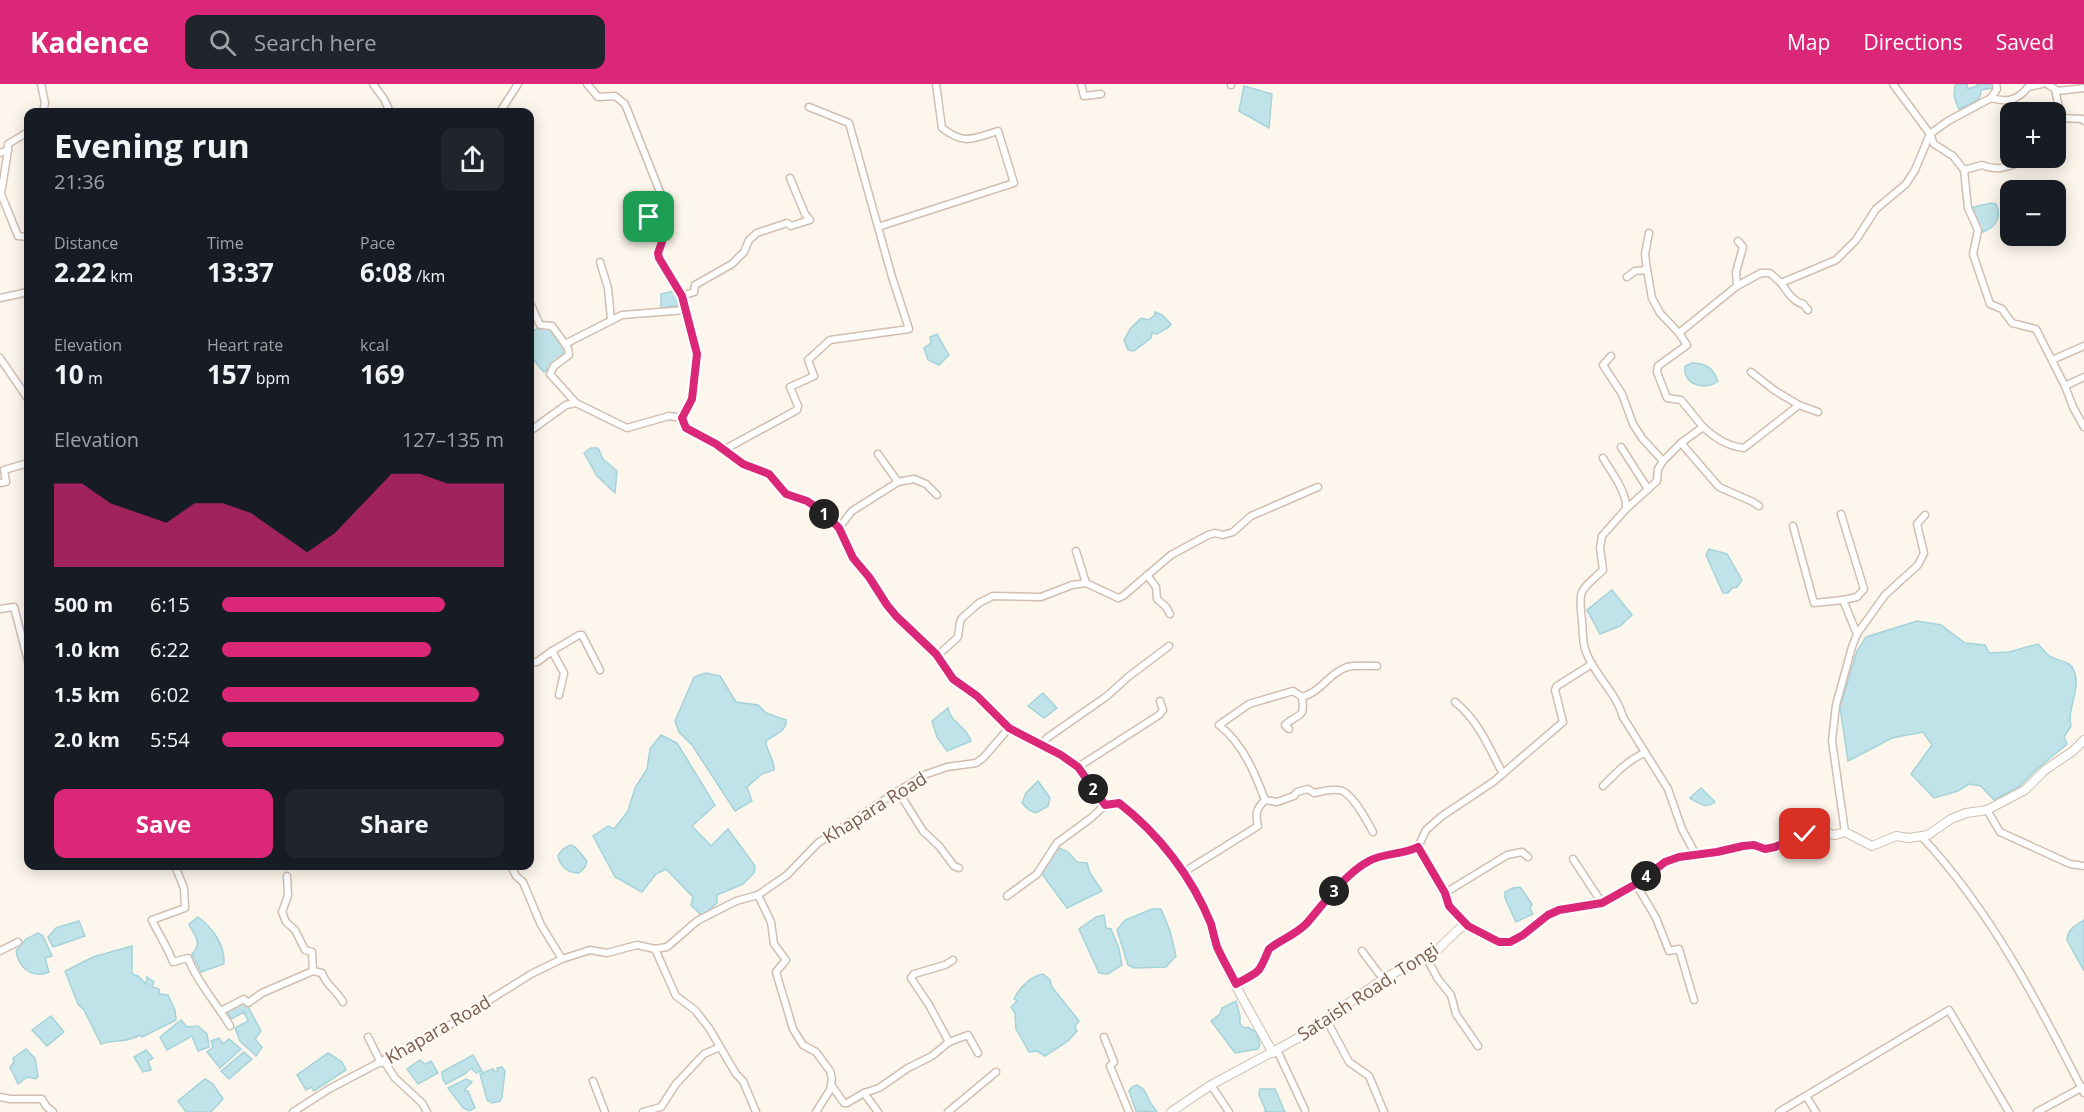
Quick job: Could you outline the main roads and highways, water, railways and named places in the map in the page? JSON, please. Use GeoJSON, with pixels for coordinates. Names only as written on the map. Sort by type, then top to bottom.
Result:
{"type":"FeatureCollection","features":[{"type":"Feature","properties":{"kind":"water"},"geometry":{"type":"Polygon","coordinates":[[[1956,84],[1967,84],[1968,89],[1977,84],[1993,84],[1994,88],[1981,90],[1977,100],[1959,109],[1954,97],[1956,84]]]}},
{"type":"Feature","properties":{"kind":"water"},"geometry":{"type":"Polygon","coordinates":[[[1244,86],[1272,94],[1269,128],[1239,111],[1244,86]]]}},
{"type":"Feature","properties":{"kind":"water"},"geometry":{"type":"Polygon","coordinates":[[[1996,204],[1998,209],[1997,221],[1983,232],[1976,221],[1973,207],[1996,204]]]}},
{"type":"Feature","properties":{"kind":"water"},"geometry":{"type":"Polygon","coordinates":[[[678,290],[682,306],[666,307],[661,310],[661,294],[678,290]]]}},
{"type":"Feature","properties":{"kind":"water"},"geometry":{"type":"Polygon","coordinates":[[[1155,312],[1171,324],[1169,327],[1157,334],[1152,333],[1151,338],[1134,351],[1128,350],[1124,340],[1130,329],[1141,318],[1148,320],[1155,315],[1155,312]]]}},
{"type":"Feature","properties":{"kind":"water"},"geometry":{"type":"Polygon","coordinates":[[[548,326],[568,351],[544,372],[534,361],[534,330],[548,326]]]}},
{"type":"Feature","properties":{"kind":"water"},"geometry":{"type":"Polygon","coordinates":[[[937,334],[949,355],[939,365],[928,360],[924,348],[931,343],[930,337],[937,334]]]}},
{"type":"Feature","properties":{"kind":"water"},"geometry":{"type":"Polygon","coordinates":[[[1692,363],[1708,367],[1718,381],[1707,386],[1691,382],[1685,372],[1685,366],[1692,363]]]}},
{"type":"Feature","properties":{"kind":"water"},"geometry":{"type":"Polygon","coordinates":[[[591,448],[598,448],[603,459],[617,471],[615,493],[597,476],[584,453],[591,448]]]}},
{"type":"Feature","properties":{"kind":"water"},"geometry":{"type":"Polygon","coordinates":[[[1709,549],[1727,554],[1742,580],[1728,593],[1723,593],[1706,555],[1709,549]]]}},
{"type":"Feature","properties":{"kind":"water"},"geometry":{"type":"Polygon","coordinates":[[[1612,590],[1632,615],[1620,626],[1600,634],[1587,610],[1612,590]]]}},
{"type":"Feature","properties":{"kind":"water"},"geometry":{"type":"Polygon","coordinates":[[[1917,621],[1941,625],[1965,643],[1985,645],[1989,653],[2009,652],[2038,644],[2049,656],[2072,667],[2076,689],[2071,711],[2071,726],[2064,737],[2067,744],[2020,786],[1994,800],[1981,786],[1969,784],[1958,791],[1934,798],[1911,774],[1932,745],[1923,732],[1892,738],[1848,761],[1840,707],[1857,651],[1866,637],[1917,621]]]}},
{"type":"Feature","properties":{"kind":"water"},"geometry":{"type":"Polygon","coordinates":[[[706,673],[720,676],[736,702],[758,705],[766,713],[786,720],[782,730],[766,741],[774,770],[762,774],[747,787],[752,801],[735,811],[692,745],[679,732],[675,721],[694,677],[706,673]]]}},
{"type":"Feature","properties":{"kind":"water"},"geometry":{"type":"Polygon","coordinates":[[[1043,693],[1057,708],[1044,718],[1028,706],[1043,693]]]}},
{"type":"Feature","properties":{"kind":"water"},"geometry":{"type":"Polygon","coordinates":[[[948,708],[952,718],[966,731],[971,741],[947,751],[937,737],[932,721],[948,708]]]}},
{"type":"Feature","properties":{"kind":"water"},"geometry":{"type":"Polygon","coordinates":[[[661,735],[677,743],[715,805],[692,826],[711,846],[728,829],[755,866],[754,873],[743,884],[717,895],[717,903],[702,916],[691,905],[693,897],[666,869],[656,874],[642,892],[615,877],[593,836],[608,826],[614,829],[628,811],[635,788],[647,769],[650,749],[661,735]]]}},
{"type":"Feature","properties":{"kind":"water"},"geometry":{"type":"Polygon","coordinates":[[[1038,781],[1050,798],[1048,806],[1036,813],[1022,803],[1026,793],[1038,781]]]}},
{"type":"Feature","properties":{"kind":"water"},"geometry":{"type":"Polygon","coordinates":[[[1701,788],[1715,802],[1705,805],[1690,798],[1701,788]]]}},
{"type":"Feature","properties":{"kind":"water"},"geometry":{"type":"Polygon","coordinates":[[[570,845],[575,847],[587,861],[579,873],[565,868],[559,859],[558,855],[570,845]]]}},
{"type":"Feature","properties":{"kind":"water"},"geometry":{"type":"Polygon","coordinates":[[[1059,848],[1068,852],[1077,862],[1087,863],[1090,873],[1102,891],[1067,908],[1042,874],[1053,852],[1059,848]]]}},
{"type":"Feature","properties":{"kind":"water"},"geometry":{"type":"Polygon","coordinates":[[[1520,887],[1532,904],[1530,909],[1533,914],[1516,922],[1505,898],[1505,892],[1520,887]]]}},
{"type":"Feature","properties":{"kind":"water"},"geometry":{"type":"Polygon","coordinates":[[[1152,909],[1161,909],[1170,931],[1176,956],[1166,967],[1134,968],[1128,965],[1117,930],[1125,920],[1152,909]]]}},
{"type":"Feature","properties":{"kind":"water"},"geometry":{"type":"Polygon","coordinates":[[[1104,915],[1106,928],[1111,929],[1119,949],[1122,965],[1108,974],[1099,973],[1079,929],[1096,917],[1104,915]]]}},
{"type":"Feature","properties":{"kind":"water"},"geometry":{"type":"Polygon","coordinates":[[[198,917],[209,926],[217,938],[224,957],[224,964],[201,972],[192,954],[197,943],[189,924],[198,917]]]}},
{"type":"Feature","properties":{"kind":"water"},"geometry":{"type":"Polygon","coordinates":[[[2084,920],[2084,971],[2067,936],[2084,920]]]}},
{"type":"Feature","properties":{"kind":"water"},"geometry":{"type":"Polygon","coordinates":[[[79,921],[85,936],[53,947],[48,937],[56,928],[79,921]]]}},
{"type":"Feature","properties":{"kind":"water"},"geometry":{"type":"Polygon","coordinates":[[[38,933],[43,936],[52,956],[45,958],[49,972],[43,974],[32,973],[23,967],[16,951],[26,939],[38,933]]]}},
{"type":"Feature","properties":{"kind":"water"},"geometry":{"type":"Polygon","coordinates":[[[132,946],[132,974],[138,976],[146,984],[147,977],[154,982],[152,987],[159,989],[160,994],[168,995],[175,1010],[176,1020],[142,1037],[140,1035],[101,1044],[84,1010],[78,1004],[65,971],[93,957],[132,946]]]}},
{"type":"Feature","properties":{"kind":"water"},"geometry":{"type":"Polygon","coordinates":[[[1043,974],[1050,980],[1052,987],[1079,1021],[1075,1026],[1077,1031],[1068,1041],[1045,1056],[1037,1051],[1029,1052],[1016,1029],[1015,1013],[1011,1007],[1017,1001],[1014,999],[1022,987],[1034,977],[1043,974]]]}},
{"type":"Feature","properties":{"kind":"water"},"geometry":{"type":"Polygon","coordinates":[[[1236,1001],[1240,1024],[1256,1032],[1260,1044],[1258,1049],[1235,1053],[1211,1021],[1220,1014],[1222,1008],[1236,1001]]]}},
{"type":"Feature","properties":{"kind":"water"},"geometry":{"type":"Polygon","coordinates":[[[241,1002],[246,1003],[261,1031],[255,1039],[262,1047],[256,1056],[240,1041],[235,1028],[248,1021],[244,1012],[231,1019],[227,1011],[241,1002]]]}},
{"type":"Feature","properties":{"kind":"water"},"geometry":{"type":"Polygon","coordinates":[[[51,1016],[64,1032],[47,1046],[32,1030],[51,1016]]]}},
{"type":"Feature","properties":{"kind":"water"},"geometry":{"type":"Polygon","coordinates":[[[181,1020],[187,1027],[198,1026],[207,1034],[209,1047],[198,1051],[192,1036],[167,1050],[160,1037],[181,1020]]]}},
{"type":"Feature","properties":{"kind":"water"},"geometry":{"type":"Polygon","coordinates":[[[219,1038],[223,1044],[229,1039],[241,1049],[220,1068],[207,1052],[213,1047],[211,1041],[219,1038]]]}},
{"type":"Feature","properties":{"kind":"water"},"geometry":{"type":"Polygon","coordinates":[[[26,1049],[35,1058],[38,1076],[36,1079],[27,1077],[18,1084],[10,1067],[14,1062],[13,1058],[26,1049]]]}},
{"type":"Feature","properties":{"kind":"water"},"geometry":{"type":"Polygon","coordinates":[[[146,1050],[153,1058],[148,1061],[151,1070],[143,1072],[134,1057],[146,1050]]]}},
{"type":"Feature","properties":{"kind":"water"},"geometry":{"type":"Polygon","coordinates":[[[244,1052],[252,1059],[229,1079],[221,1071],[244,1052]]]}},
{"type":"Feature","properties":{"kind":"water"},"geometry":{"type":"Polygon","coordinates":[[[328,1053],[342,1062],[346,1070],[314,1091],[311,1087],[306,1090],[297,1075],[328,1053]]]}},
{"type":"Feature","properties":{"kind":"water"},"geometry":{"type":"Polygon","coordinates":[[[473,1055],[482,1071],[476,1073],[471,1068],[465,1074],[446,1084],[442,1072],[473,1055]]]}},
{"type":"Feature","properties":{"kind":"water"},"geometry":{"type":"Polygon","coordinates":[[[420,1060],[425,1064],[431,1061],[438,1073],[418,1084],[407,1069],[420,1060]]]}},
{"type":"Feature","properties":{"kind":"water"},"geometry":{"type":"Polygon","coordinates":[[[502,1067],[505,1071],[502,1097],[500,1101],[492,1103],[487,1100],[480,1074],[493,1069],[495,1072],[498,1071],[497,1068],[502,1067]]]}},
{"type":"Feature","properties":{"kind":"water"},"geometry":{"type":"Polygon","coordinates":[[[205,1079],[213,1084],[223,1099],[211,1112],[186,1112],[178,1101],[205,1079]]]}},
{"type":"Feature","properties":{"kind":"water"},"geometry":{"type":"Polygon","coordinates":[[[466,1079],[472,1082],[465,1091],[468,1091],[475,1108],[469,1111],[463,1108],[448,1088],[466,1079]]]}},
{"type":"Feature","properties":{"kind":"water"},"geometry":{"type":"Polygon","coordinates":[[[1137,1085],[1145,1091],[1157,1112],[1136,1111],[1129,1091],[1137,1085]]]}},
{"type":"Feature","properties":{"kind":"water"},"geometry":{"type":"Polygon","coordinates":[[[1260,1089],[1275,1089],[1285,1112],[1264,1112],[1266,1111],[1259,1095],[1260,1089]]]}}]}
